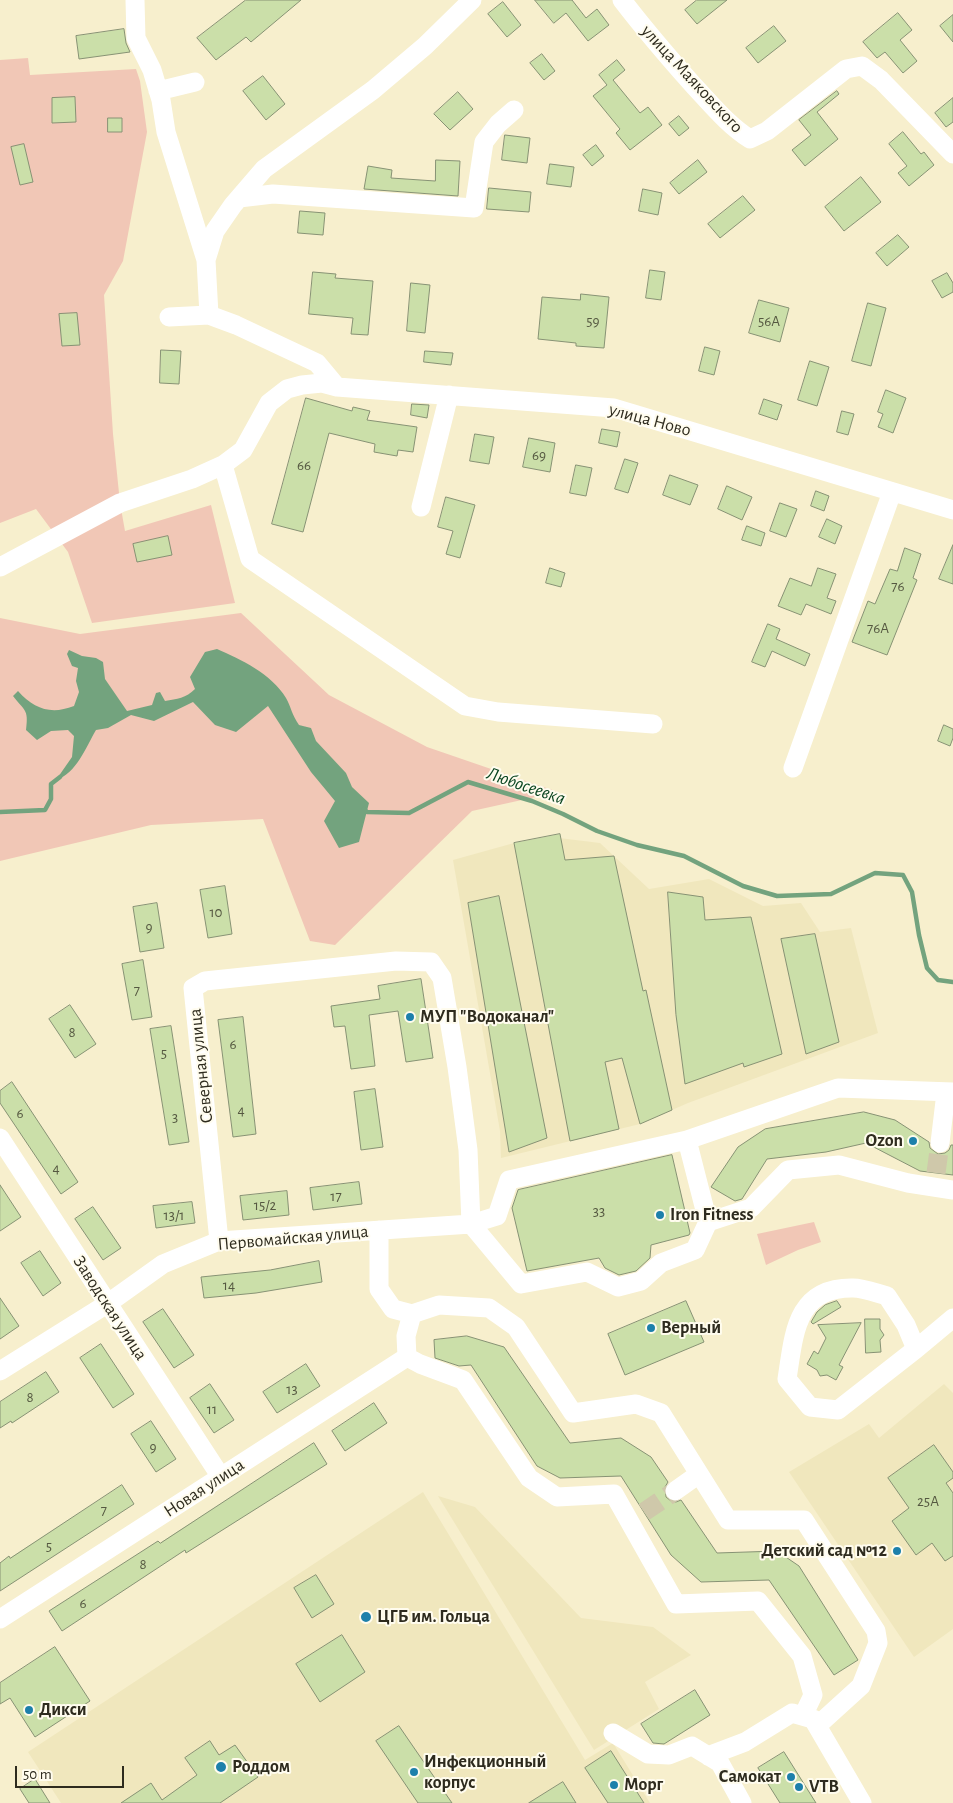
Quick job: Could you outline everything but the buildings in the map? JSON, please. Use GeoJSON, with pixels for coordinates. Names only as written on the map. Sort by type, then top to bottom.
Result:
{"type":"FeatureCollection","features":[{"type":"Feature","properties":{"kind":"street"},"geometry":{"type":"LineString","coordinates":[[134,0],[136,38],[152,70],[166,132],[206,260],[210,315]]}},
{"type":"Feature","properties":{"kind":"street"},"geometry":{"type":"LineString","coordinates":[[206,260],[215,231],[239,198],[264,169],[373,90],[425,46],[472,0]]}},
{"type":"Feature","properties":{"kind":"street","name":"улица Маяковского"},"geometry":{"type":"LineString","coordinates":[[622,0],[655,43],[717,111],[733,128],[750,139],[766,131],[846,69],[862,66],[881,80],[953,154]]}},
{"type":"Feature","properties":{"kind":"street"},"geometry":{"type":"LineString","coordinates":[[158,91],[195,82]]}},
{"type":"Feature","properties":{"kind":"street"},"geometry":{"type":"LineString","coordinates":[[239,198],[273,194],[474,208],[484,142],[498,124],[514,110]]}},
{"type":"Feature","properties":{"kind":"street"},"geometry":{"type":"LineString","coordinates":[[169,317],[210,315],[236,325],[316,363],[336,387]]}},
{"type":"Feature","properties":{"kind":"street","name":"улица Ново"},"geometry":{"type":"LineString","coordinates":[[0,567],[120,503],[192,479],[222,465],[243,450],[269,403],[287,389],[322,383],[336,387],[614,408],[953,510]]}},
{"type":"Feature","properties":{"kind":"street"},"geometry":{"type":"LineString","coordinates":[[421,506],[449,395]]}},
{"type":"Feature","properties":{"kind":"street"},"geometry":{"type":"LineString","coordinates":[[222,465],[250,559],[465,706],[498,712],[653,724]]}},
{"type":"Feature","properties":{"kind":"street"},"geometry":{"type":"LineString","coordinates":[[793,768],[892,492]]}},
{"type":"Feature","properties":{"kind":"street","name":"Северная улица"},"geometry":{"type":"LineString","coordinates":[[219,1241],[194,988],[204,981],[396,961],[431,962],[442,978],[457,1067],[468,1150],[471,1224]]}},
{"type":"Feature","properties":{"kind":"street"},"geometry":{"type":"LineString","coordinates":[[471,1224],[521,1284],[588,1272],[618,1287],[641,1282],[661,1263],[695,1250],[708,1222],[687,1140],[838,1088],[950,1092],[940,1144]]}},
{"type":"Feature","properties":{"kind":"street","name":"Заводская улица"},"geometry":{"type":"LineString","coordinates":[[0,1138],[220,1477]]}},
{"type":"Feature","properties":{"kind":"street","name":"Первомайская улица"},"geometry":{"type":"LineString","coordinates":[[0,1371],[107,1304],[163,1264],[219,1241],[471,1224],[497,1216],[509,1180],[687,1140]]}},
{"type":"Feature","properties":{"kind":"street"},"geometry":{"type":"LineString","coordinates":[[708,1222],[751,1208],[788,1170],[838,1165],[908,1183],[935,1180],[953,1190]]}},
{"type":"Feature","properties":{"kind":"street"},"geometry":{"type":"LineString","coordinates":[[379,1230],[379,1289],[392,1308],[412,1314],[439,1305],[489,1308],[516,1327],[573,1413],[636,1404],[661,1413],[728,1520],[804,1520],[876,1631],[878,1643],[861,1686],[810,1721]]}},
{"type":"Feature","properties":{"kind":"street"},"geometry":{"type":"LineString","coordinates":[[916,1349],[906,1325],[886,1296],[854,1288],[825,1292],[806,1305],[795,1331],[787,1379],[810,1407],[838,1410],[916,1349],[953,1318]]}},
{"type":"Feature","properties":{"kind":"street"},"geometry":{"type":"LineString","coordinates":[[412,1314],[406,1336],[407,1357],[420,1364],[463,1380],[529,1478],[557,1497],[614,1494],[637,1517],[676,1604],[758,1601],[802,1656],[813,1695],[810,1721]]}},
{"type":"Feature","properties":{"kind":"street","name":"Новая улица"},"geometry":{"type":"LineString","coordinates":[[0,1619],[407,1357]]}},
{"type":"Feature","properties":{"kind":"street"},"geometry":{"type":"LineString","coordinates":[[675,1491],[699,1474]]}},
{"type":"Feature","properties":{"kind":"street"},"geometry":{"type":"LineString","coordinates":[[708,1756],[746,1742],[792,1713],[810,1721],[862,1803]]}},
{"type":"Feature","properties":{"kind":"street"},"geometry":{"type":"LineString","coordinates":[[614,1733],[648,1754],[669,1755],[692,1746],[720,1763],[742,1803]]}},
{"type":"Feature","properties":{"kind":"shaded area"},"geometry":{"type":"Polygon","coordinates":[[[28,58],[30,75],[136,69],[140,81],[147,132],[123,261],[104,295],[113,434],[120,503],[125,531],[211,505],[235,603],[92,623],[68,552],[36,509],[0,523],[0,60],[28,58]]]}},
{"type":"Feature","properties":{"kind":"shaded area"},"geometry":{"type":"Polygon","coordinates":[[[241,613],[329,695],[427,747],[558,792],[472,811],[335,945],[310,941],[263,819],[151,825],[0,861],[0,618],[80,634],[241,613]]]}},
{"type":"Feature","properties":{"kind":"shaded area"},"geometry":{"type":"Polygon","coordinates":[[[217,649],[255,668],[280,689],[299,725],[311,728],[316,741],[346,773],[352,787],[369,803],[359,842],[339,848],[324,821],[335,801],[311,772],[268,706],[236,732],[215,725],[193,702],[154,721],[131,715],[108,728],[96,730],[75,766],[63,777],[56,780],[72,757],[74,736],[68,730],[51,731],[37,740],[26,730],[26,714],[13,696],[18,691],[30,702],[43,709],[58,710],[74,706],[79,692],[76,681],[78,668],[72,666],[67,654],[69,650],[103,662],[105,679],[127,711],[152,705],[156,693],[160,692],[165,701],[177,699],[188,694],[195,689],[190,677],[205,652],[217,649]]]}},
{"type":"Feature","properties":{"kind":"shaded area"},"geometry":{"type":"Polygon","coordinates":[[[559,838],[600,843],[649,889],[709,879],[763,906],[801,903],[820,932],[851,928],[878,1033],[688,1103],[640,1124],[501,1158],[500,1131],[453,860],[514,843],[559,838]]]}},
{"type":"Feature","properties":{"kind":"shaded area"},"geometry":{"type":"Polygon","coordinates":[[[814,1222],[821,1242],[766,1265],[757,1234],[814,1222]]]}},
{"type":"Feature","properties":{"kind":"shaded area","name":"Детский сад №12"},"geometry":{"type":"Polygon","coordinates":[[[944,1384],[953,1393],[953,1629],[914,1657],[789,1472],[869,1424],[879,1438],[944,1384]]]}},
{"type":"Feature","properties":{"kind":"shaded area","name":"ЦГБ им. Гольца"},"geometry":{"type":"Polygon","coordinates":[[[423,1492],[585,1760],[613,1743],[650,1803],[61,1803],[28,1752],[423,1492]]]}},
{"type":"Feature","properties":{"kind":"shaded area"},"geometry":{"type":"Polygon","coordinates":[[[438,1496],[475,1507],[581,1618],[653,1627],[691,1655],[645,1682],[659,1709],[594,1750],[438,1496]]]}},
{"type":"Feature","properties":{"kind":"waterway","name":"Любосеевка"},"geometry":{"type":"LineString","coordinates":[[0,812],[45,810],[51,799],[51,784],[60,777]]}},
{"type":"Feature","properties":{"kind":"waterway","name":"Любосеевка"},"geometry":{"type":"LineString","coordinates":[[364,809],[367,812],[409,813],[468,782],[532,801],[597,831],[637,845],[684,856],[743,886],[777,896],[831,894],[875,873],[903,875],[912,892],[927,968],[938,980],[953,982]]}},
{"type":"Feature","properties":{"kind":"tunnel"},"geometry":{"type":"LineString","coordinates":[[936,1173],[940,1143]]}},
{"type":"Feature","properties":{"kind":"tunnel"},"geometry":{"type":"LineString","coordinates":[[644,1512],[675,1491]]}},
{"type":"Feature","properties":{"kind":"place","name":"МУП \"Водоканал\""},"geometry":{"type":"Point","coordinates":[410,1017]}},
{"type":"Feature","properties":{"kind":"place","name":"Ozon"},"geometry":{"type":"Point","coordinates":[913,1141]}},
{"type":"Feature","properties":{"kind":"place","name":"Iron Fitness"},"geometry":{"type":"Point","coordinates":[660,1215]}},
{"type":"Feature","properties":{"kind":"place","name":"Верный"},"geometry":{"type":"Point","coordinates":[651,1328]}},
{"type":"Feature","properties":{"kind":"place","name":"Детский сад №12"},"geometry":{"type":"Point","coordinates":[897,1551]}},
{"type":"Feature","properties":{"kind":"place","name":"ЦГБ им. Гольца"},"geometry":{"type":"Point","coordinates":[366,1617]}},
{"type":"Feature","properties":{"kind":"place","name":"Дикси"},"geometry":{"type":"Point","coordinates":[29,1710]}},
{"type":"Feature","properties":{"kind":"place","name":"Роддом"},"geometry":{"type":"Point","coordinates":[221,1767]}},
{"type":"Feature","properties":{"kind":"place","name":"Инфекционный корпус"},"geometry":{"type":"Point","coordinates":[414,1772]}},
{"type":"Feature","properties":{"kind":"place","name":"Самокат"},"geometry":{"type":"Point","coordinates":[791,1777]}},
{"type":"Feature","properties":{"kind":"place","name":"Морг"},"geometry":{"type":"Point","coordinates":[614,1785]}},
{"type":"Feature","properties":{"kind":"place","name":"VTB"},"geometry":{"type":"Point","coordinates":[799,1787]}}]}
